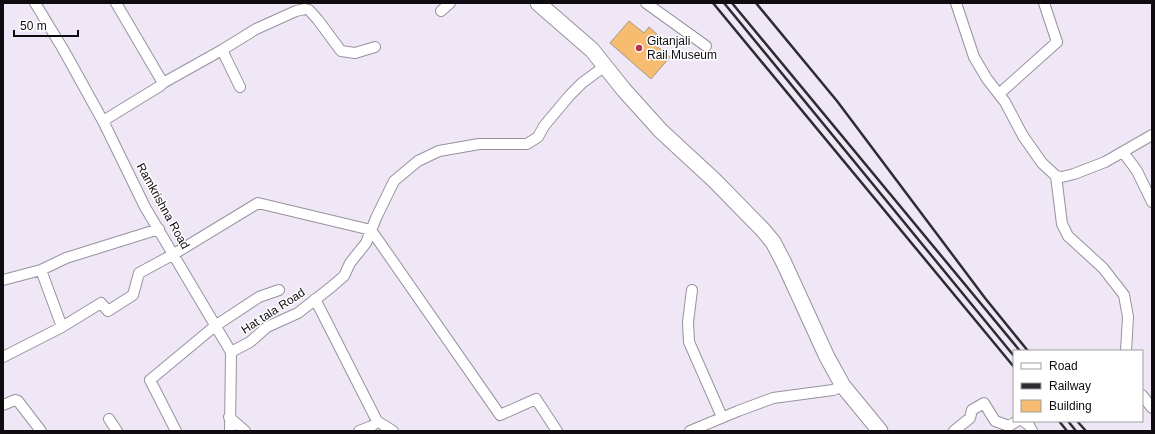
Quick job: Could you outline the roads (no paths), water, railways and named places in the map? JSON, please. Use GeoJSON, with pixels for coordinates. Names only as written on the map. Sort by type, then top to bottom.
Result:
{"type":"FeatureCollection","features":[{"type":"Feature","properties":{"kind":"highway"},"geometry":{"type":"LineString","coordinates":[[538,3],[581,40],[661,131],[714,180],[773,242],[827,357],[843,386],[880,431]]}},
{"type":"Feature","properties":{"kind":"street","name":"Ramkrishna Road"},"geometry":{"type":"LineString","coordinates":[[35,3],[103,121],[145,207],[231,352]]}},
{"type":"Feature","properties":{"kind":"street"},"geometry":{"type":"LineString","coordinates":[[116,3],[163,82]]}},
{"type":"Feature","properties":{"kind":"street"},"geometry":{"type":"LineString","coordinates":[[441,11],[450,3]]}},
{"type":"Feature","properties":{"kind":"street"},"geometry":{"type":"LineString","coordinates":[[645,3],[706,46]]}},
{"type":"Feature","properties":{"kind":"street"},"geometry":{"type":"LineString","coordinates":[[956,3],[974,57],[987,79],[1005,102],[1023,136],[1042,163],[1056,176],[1062,177],[1074,174],[1105,162],[1152,135]]}},
{"type":"Feature","properties":{"kind":"street"},"geometry":{"type":"LineString","coordinates":[[1000,94],[1057,42],[1044,3]]}},
{"type":"Feature","properties":{"kind":"street"},"geometry":{"type":"LineString","coordinates":[[103,121],[160,86],[163,82],[222,50],[256,29],[305,9],[309,10],[318,20],[341,51],[355,52],[375,47]]}},
{"type":"Feature","properties":{"kind":"street"},"geometry":{"type":"LineString","coordinates":[[222,50],[240,86]]}},
{"type":"Feature","properties":{"kind":"street","name":"Hat tala Road"},"geometry":{"type":"LineString","coordinates":[[231,352],[250,342],[267,327],[298,313],[344,276],[350,263],[366,243],[394,181],[418,161],[439,151],[479,144],[527,144],[538,137],[544,126],[582,83],[605,66]]}},
{"type":"Feature","properties":{"kind":"street"},"geometry":{"type":"LineString","coordinates":[[1123,152],[1136,171],[1152,202]]}},
{"type":"Feature","properties":{"kind":"street"},"geometry":{"type":"LineString","coordinates":[[1056,176],[1062,224],[1068,236],[1103,268],[1124,295],[1128,318],[1126,350]]}},
{"type":"Feature","properties":{"kind":"street"},"geometry":{"type":"LineString","coordinates":[[3,357],[62,328],[101,303],[108,311],[133,294],[139,273],[174,254],[258,203],[371,230],[500,415],[536,399],[557,431]]}},
{"type":"Feature","properties":{"kind":"street"},"geometry":{"type":"LineString","coordinates":[[3,280],[41,270],[66,258],[159,229]]}},
{"type":"Feature","properties":{"kind":"street"},"geometry":{"type":"LineString","coordinates":[[41,270],[62,328]]}},
{"type":"Feature","properties":{"kind":"street"},"geometry":{"type":"LineString","coordinates":[[176,431],[150,380],[215,326],[259,297],[280,290]]}},
{"type":"Feature","properties":{"kind":"street"},"geometry":{"type":"LineString","coordinates":[[692,290],[688,322],[688,342],[722,417]]}},
{"type":"Feature","properties":{"kind":"street"},"geometry":{"type":"LineString","coordinates":[[315,299],[377,421],[393,431]]}},
{"type":"Feature","properties":{"kind":"street"},"geometry":{"type":"LineString","coordinates":[[230,431],[231,352]]}},
{"type":"Feature","properties":{"kind":"street"},"geometry":{"type":"LineString","coordinates":[[690,431],[773,398],[833,390],[843,386]]}},
{"type":"Feature","properties":{"kind":"street"},"geometry":{"type":"LineString","coordinates":[[1143,395],[1152,408]]}},
{"type":"Feature","properties":{"kind":"street"},"geometry":{"type":"LineString","coordinates":[[3,405],[15,400],[18,401],[41,431]]}},
{"type":"Feature","properties":{"kind":"street"},"geometry":{"type":"LineString","coordinates":[[954,431],[970,418],[972,410],[984,403],[995,421],[1009,426],[1015,422]]}},
{"type":"Feature","properties":{"kind":"street"},"geometry":{"type":"LineString","coordinates":[[230,417],[245,431]]}},
{"type":"Feature","properties":{"kind":"street"},"geometry":{"type":"LineString","coordinates":[[109,419],[117,431]]}},
{"type":"Feature","properties":{"kind":"street"},"geometry":{"type":"LineString","coordinates":[[359,431],[372,426],[377,421]]}},
{"type":"Feature","properties":{"kind":"street"},"geometry":{"type":"LineString","coordinates":[[1024,422],[1029,425],[1032,431]]}},
{"type":"Feature","properties":{"kind":"railway"},"geometry":{"type":"LineString","coordinates":[[713,3],[1013,366]]}},
{"type":"Feature","properties":{"kind":"railway"},"geometry":{"type":"LineString","coordinates":[[724,3],[1013,355]]}},
{"type":"Feature","properties":{"kind":"railway"},"geometry":{"type":"LineString","coordinates":[[732,3],[1019,350]]}},
{"type":"Feature","properties":{"kind":"railway"},"geometry":{"type":"LineString","coordinates":[[756,3],[837,101],[985,298],[1027,350]]}},
{"type":"Feature","properties":{"kind":"railway"},"geometry":{"type":"LineString","coordinates":[[1060,422],[1067,431]]}},
{"type":"Feature","properties":{"kind":"railway"},"geometry":{"type":"LineString","coordinates":[[1069,422],[1076,431]]}},
{"type":"Feature","properties":{"kind":"railway"},"geometry":{"type":"LineString","coordinates":[[1078,422],[1086,431]]}},
{"type":"Feature","properties":{"kind":"place","name":"Gitanjali Rail Museum"},"geometry":{"type":"Point","coordinates":[639,48]}}]}
